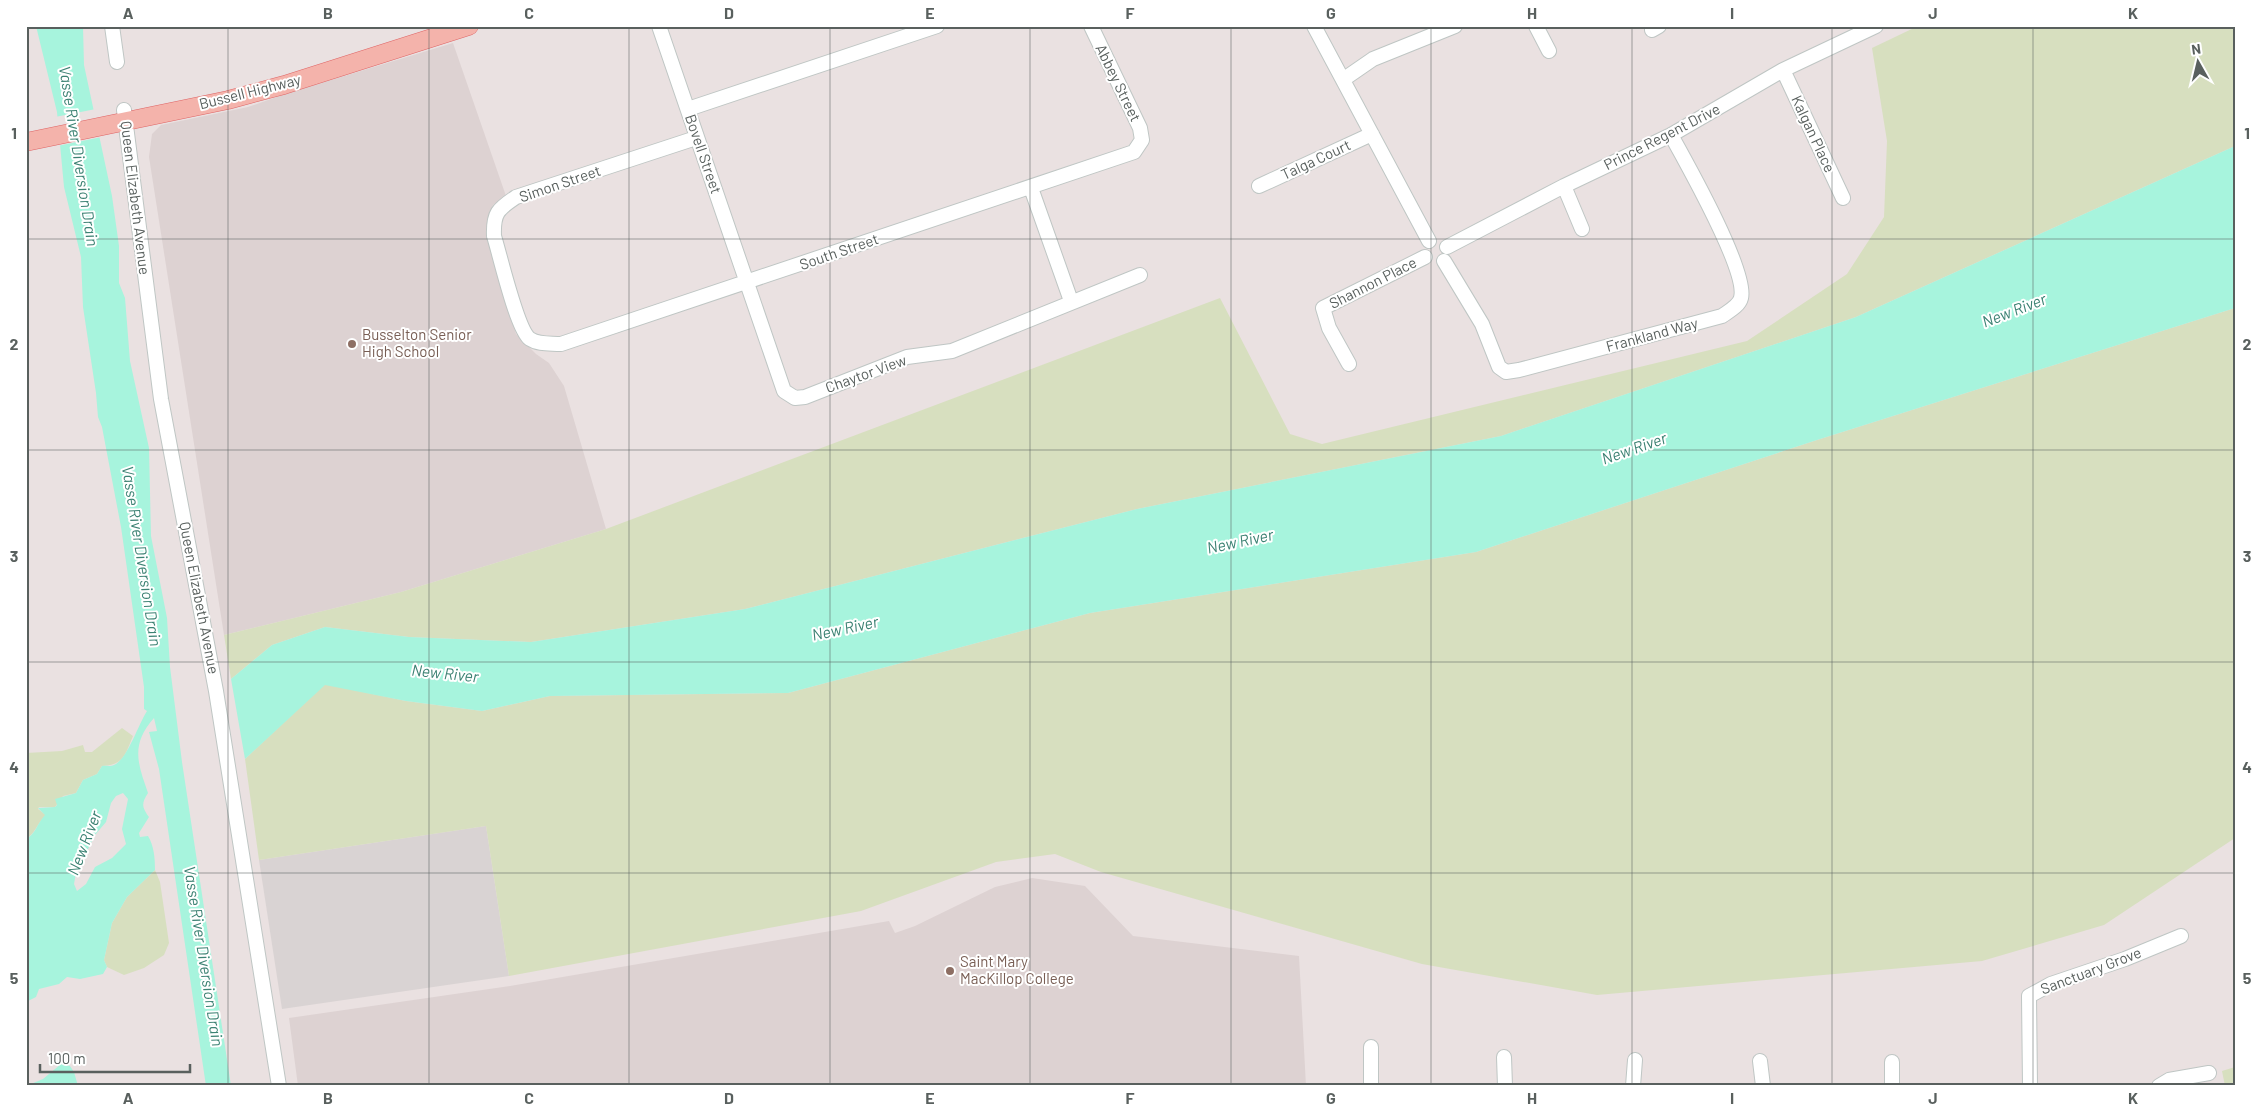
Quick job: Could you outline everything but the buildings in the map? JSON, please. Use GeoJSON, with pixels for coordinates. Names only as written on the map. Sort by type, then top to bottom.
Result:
{"type":"FeatureCollection","features":[{"type":"Feature","properties":{"kind":"main road","name":"Bussell Highway"},"geometry":{"type":"LineString","coordinates":[[125,116],[242,86],[429,26]]}},
{"type":"Feature","properties":{"kind":"main road","name":"Bussell Highway"},"geometry":{"type":"LineString","coordinates":[[26,142],[46,132],[125,116],[228,100],[284,85],[469,26]]}},
{"type":"Feature","properties":{"kind":"main road","name":"Bussell Highway"},"geometry":{"type":"LineString","coordinates":[[26,130],[46,132]]}},
{"type":"Feature","properties":{"kind":"street"},"geometry":{"type":"LineString","coordinates":[[112,26],[117,62]]}},
{"type":"Feature","properties":{"kind":"street","name":"Bovell Street"},"geometry":{"type":"LineString","coordinates":[[659,26],[688,109],[696,138],[748,282]]}},
{"type":"Feature","properties":{"kind":"street"},"geometry":{"type":"LineString","coordinates":[[688,109],[937,26]]}},
{"type":"Feature","properties":{"kind":"street"},"geometry":{"type":"LineString","coordinates":[[1314,26],[1429,241]]}},
{"type":"Feature","properties":{"kind":"street"},"geometry":{"type":"LineString","coordinates":[[1344,79],[1373,59],[1455,26]]}},
{"type":"Feature","properties":{"kind":"street"},"geometry":{"type":"LineString","coordinates":[[1536,26],[1549,51]]}},
{"type":"Feature","properties":{"kind":"street","name":"Prince Regent Drive"},"geometry":{"type":"LineString","coordinates":[[1447,247],[1564,186],[1671,136],[1783,70],[1876,26]]}},
{"type":"Feature","properties":{"kind":"street","name":"Abbey Street"},"geometry":{"type":"LineString","coordinates":[[1093,27],[1140,128],[1142,140]]}},
{"type":"Feature","properties":{"kind":"street","name":"Kalgan Place"},"geometry":{"type":"LineString","coordinates":[[1783,70],[1844,198]]}},
{"type":"Feature","properties":{"kind":"street","name":"Queen Elizabeth Avenue"},"geometry":{"type":"LineString","coordinates":[[125,116],[161,399],[216,691],[279,1086]]}},
{"type":"Feature","properties":{"kind":"street","name":"Talga Court"},"geometry":{"type":"LineString","coordinates":[[1259,186],[1372,134]]}},
{"type":"Feature","properties":{"kind":"street","name":"Frankland Way"},"geometry":{"type":"LineString","coordinates":[[1444,261],[1482,324],[1499,367],[1506,372],[1722,316],[1737,306],[1742,298],[1741,283],[1713,212],[1671,136]]}},
{"type":"Feature","properties":{"kind":"street","name":"Simon Street"},"geometry":{"type":"LineString","coordinates":[[530,339],[521,325],[494,236],[493,222],[500,208],[516,198],[696,138]]}},
{"type":"Feature","properties":{"kind":"street","name":"South Street"},"geometry":{"type":"LineString","coordinates":[[530,339],[542,343],[561,344],[1134,152],[1142,140]]}},
{"type":"Feature","properties":{"kind":"street"},"geometry":{"type":"LineString","coordinates":[[1564,186],[1582,229]]}},
{"type":"Feature","properties":{"kind":"street"},"geometry":{"type":"LineString","coordinates":[[1030,188],[1071,301]]}},
{"type":"Feature","properties":{"kind":"street"},"geometry":{"type":"LineString","coordinates":[[1429,241],[1441,241],[1447,247],[1448,252],[1444,261],[1436,264],[1427,261],[1424,250],[1429,241]]}},
{"type":"Feature","properties":{"kind":"street","name":"Shannon Place"},"geometry":{"type":"LineString","coordinates":[[1350,364],[1329,328],[1324,308],[1425,257]]}},
{"type":"Feature","properties":{"kind":"street","name":"Chaytor View"},"geometry":{"type":"LineString","coordinates":[[748,282],[784,391],[795,398],[805,397],[907,358],[952,351],[1071,301],[1140,275]]}},
{"type":"Feature","properties":{"kind":"street","name":"Sanctuary Grove"},"geometry":{"type":"LineString","coordinates":[[2030,1086],[2029,996],[2051,984],[2125,959],[2181,936]]}},
{"type":"Feature","properties":{"kind":"street"},"geometry":{"type":"LineString","coordinates":[[1371,1047],[1371,1086]]}},
{"type":"Feature","properties":{"kind":"street"},"geometry":{"type":"LineString","coordinates":[[1504,1057],[1505,1086]]}},
{"type":"Feature","properties":{"kind":"street"},"geometry":{"type":"LineString","coordinates":[[1633,1086],[1635,1060]]}},
{"type":"Feature","properties":{"kind":"street"},"geometry":{"type":"LineString","coordinates":[[1760,1061],[1763,1086]]}},
{"type":"Feature","properties":{"kind":"street"},"geometry":{"type":"LineString","coordinates":[[1892,1062],[1892,1086]]}},
{"type":"Feature","properties":{"kind":"street"},"geometry":{"type":"LineString","coordinates":[[2159,1086],[2169,1080],[2209,1073]]}},
{"type":"Feature","properties":{"kind":"shaded area"},"geometry":{"type":"Polygon","coordinates":[[[1918,26],[2235,26],[2235,146],[1856,317],[1501,436],[1137,509],[745,609],[531,642],[409,637],[325,627],[272,645],[231,679],[224,635],[401,592],[606,529],[1220,298],[1290,434],[1322,444],[1747,341],[1847,274],[1884,217],[1887,141],[1872,48],[1918,26]]]}},
{"type":"Feature","properties":{"kind":"shaded area","name":"Busselton Senior High School"},"geometry":{"type":"Polygon","coordinates":[[[453,43],[506,196],[493,205],[489,217],[490,242],[516,334],[536,354],[549,363],[564,386],[606,529],[401,592],[224,635],[149,157],[152,134],[161,125],[248,107],[453,43]]]}},
{"type":"Feature","properties":{"kind":"shaded area"},"geometry":{"type":"Polygon","coordinates":[[[2235,308],[2235,838],[2104,925],[1982,961],[1597,995],[1422,964],[1101,872],[1055,854],[996,862],[861,911],[509,976],[486,826],[259,860],[245,759],[325,684],[406,701],[482,711],[550,696],[788,693],[1090,613],[1476,552],[1817,440],[2235,308]]]}},
{"type":"Feature","properties":{"kind":"shaded area"},"geometry":{"type":"Polygon","coordinates":[[[122,728],[133,736],[123,758],[115,764],[102,766],[97,774],[83,780],[76,793],[63,796],[55,807],[39,807],[38,809],[46,815],[26,839],[26,753],[62,751],[83,745],[85,752],[92,752],[122,728]]]}},
{"type":"Feature","properties":{"kind":"shaded area"},"geometry":{"type":"Polygon","coordinates":[[[486,826],[509,976],[282,1009],[259,860],[486,826]]]}},
{"type":"Feature","properties":{"kind":"shaded area"},"geometry":{"type":"Polygon","coordinates":[[[155,870],[160,882],[169,943],[164,955],[144,968],[124,975],[107,967],[104,960],[112,923],[127,897],[155,870]]]}},
{"type":"Feature","properties":{"kind":"shaded area","name":"Saint Mary MacKillop College"},"geometry":{"type":"Polygon","coordinates":[[[1032,878],[1085,886],[1133,936],[1299,956],[1306,1086],[298,1086],[289,1018],[510,986],[889,921],[895,933],[915,926],[995,887],[1032,878]]]}},
{"type":"Feature","properties":{"kind":"shaded area"},"geometry":{"type":"Polygon","coordinates":[[[2235,1067],[2235,1086],[2225,1086],[2222,1071],[2235,1067]]]}},
{"type":"Feature","properties":{"kind":"water"},"geometry":{"type":"Polygon","coordinates":[[[36,26],[83,26],[84,65],[112,196],[119,246],[119,283],[125,298],[130,361],[149,448],[151,536],[167,618],[170,667],[182,762],[231,1086],[206,1086],[159,769],[149,732],[157,731],[154,718],[142,737],[138,755],[141,773],[148,793],[143,805],[149,817],[139,833],[140,837],[148,836],[152,844],[155,870],[127,897],[112,923],[104,960],[107,967],[103,974],[80,979],[67,977],[59,984],[39,989],[36,997],[26,1002],[26,839],[32,835],[45,815],[38,808],[55,807],[57,805],[55,799],[76,793],[83,780],[97,774],[102,766],[112,766],[119,762],[128,749],[147,711],[144,709],[144,687],[121,527],[102,427],[98,417],[83,307],[81,257],[64,187],[57,112],[36,26]],[[123,793],[116,796],[111,803],[106,822],[95,835],[76,873],[74,884],[77,891],[86,884],[95,867],[112,858],[126,844],[122,829],[128,799],[123,793]]]}},
{"type":"Feature","properties":{"kind":"water","name":"New River"},"geometry":{"type":"Polygon","coordinates":[[[2235,146],[2235,308],[1817,440],[1476,552],[1090,613],[788,693],[550,696],[482,711],[406,701],[325,685],[245,759],[231,679],[272,645],[325,627],[409,637],[531,642],[745,609],[1137,509],[1501,436],[1856,317],[2235,146]]]}},
{"type":"Feature","properties":{"kind":"water"},"geometry":{"type":"Polygon","coordinates":[[[61,1064],[70,1066],[78,1086],[26,1086],[43,1079],[61,1064]]]}},
{"type":"Feature","properties":{"kind":"pier"},"geometry":{"type":"Polygon","coordinates":[[[96,109],[102,137],[57,146],[55,117],[96,109]]]}},
{"type":"Feature","properties":{"kind":"place","name":"Busselton Senior High School"},"geometry":{"type":"Point","coordinates":[352,344]}},
{"type":"Feature","properties":{"kind":"place","name":"Saint Mary MacKillop College"},"geometry":{"type":"Point","coordinates":[950,971]}},
{"type":"Feature","properties":{"kind":"water label","name":"Vasse River Diversion Drain"},"geometry":{"type":"Point","coordinates":[79,156]}},
{"type":"Feature","properties":{"kind":"water label","name":"Vasse River Diversion Drain"},"geometry":{"type":"Point","coordinates":[142,556]}},
{"type":"Feature","properties":{"kind":"water label","name":"Vasse River Diversion Drain"},"geometry":{"type":"Point","coordinates":[204,956]}}]}
